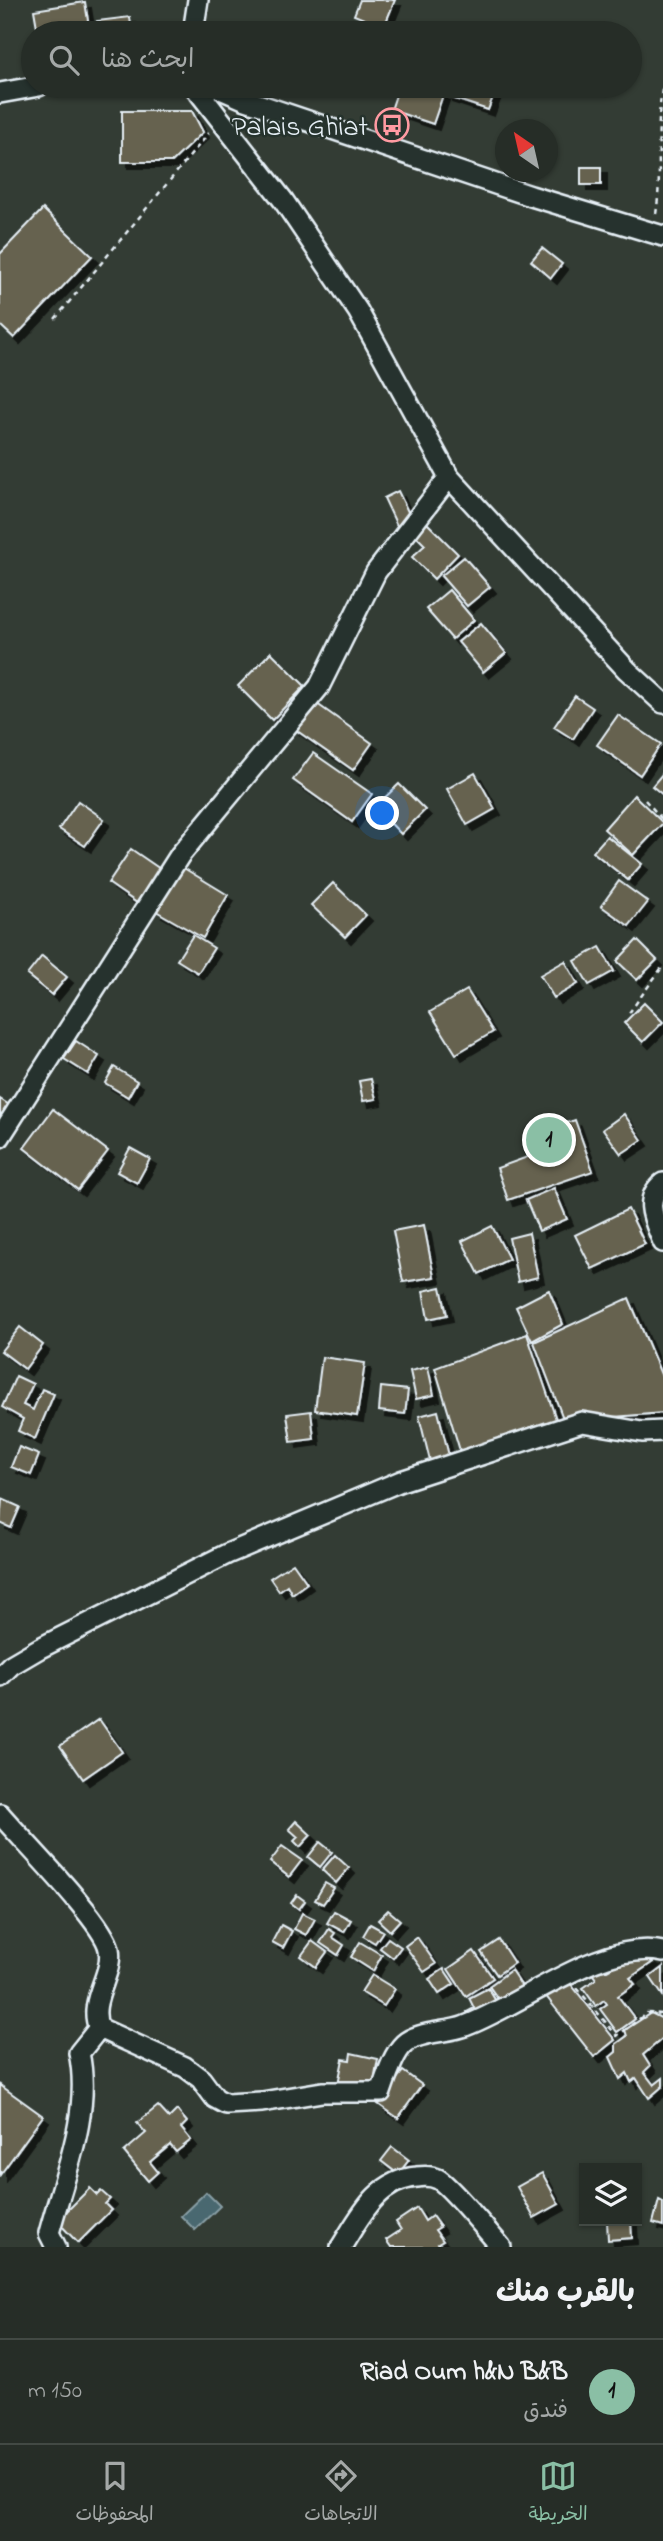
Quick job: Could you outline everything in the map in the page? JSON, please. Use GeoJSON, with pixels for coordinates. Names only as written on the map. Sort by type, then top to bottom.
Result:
{"type":"FeatureCollection","features":[{"type":"Feature","properties":{"kind":"street"},"geometry":{"type":"LineString","coordinates":[[195,21],[198,0]]}},
{"type":"Feature","properties":{"kind":"street"},"geometry":{"type":"LineString","coordinates":[[0,93],[21,89]]}},
{"type":"Feature","properties":{"kind":"street"},"geometry":{"type":"LineString","coordinates":[[203,98],[283,200],[358,311],[449,477],[627,670],[663,703]]}},
{"type":"Feature","properties":{"kind":"street"},"geometry":{"type":"LineString","coordinates":[[241,98],[657,235]]}},
{"type":"Feature","properties":{"kind":"street"},"geometry":{"type":"LineString","coordinates":[[0,1137],[180,855],[319,687],[376,572],[449,477]]}},
{"type":"Feature","properties":{"kind":"street"},"geometry":{"type":"LineString","coordinates":[[663,1183],[656,1189],[650,1204],[663,1242]]}},
{"type":"Feature","properties":{"kind":"street"},"geometry":{"type":"LineString","coordinates":[[0,1676],[11,1665],[40,1648],[227,1554],[401,1480],[574,1423],[598,1423],[642,1432],[663,1431]]}},
{"type":"Feature","properties":{"kind":"street"},"geometry":{"type":"LineString","coordinates":[[0,1814],[50,1869],[105,1940],[109,1955],[97,2001],[99,2028],[79,2053],[82,2067],[77,2131],[48,2233],[57,2247]]}},
{"type":"Feature","properties":{"kind":"street"},"geometry":{"type":"LineString","coordinates":[[99,2028],[184,2067],[201,2079],[215,2098],[226,2104],[262,2102],[322,2092],[381,2092],[404,2043],[467,2026],[566,1975],[631,1950],[646,1948],[663,1952]]}},
{"type":"Feature","properties":{"kind":"street"},"geometry":{"type":"LineString","coordinates":[[341,2247],[364,2210],[382,2190],[405,2178],[426,2176],[444,2184],[501,2247]]}},
{"type":"Feature","properties":{"kind":"path"},"geometry":{"type":"LineString","coordinates":[[657,235],[661,179],[659,116],[663,85]]}},
{"type":"Feature","properties":{"kind":"path"},"geometry":{"type":"LineString","coordinates":[[55,319],[220,120]]}},
{"type":"Feature","properties":{"kind":"path"},"geometry":{"type":"LineString","coordinates":[[645,800],[663,820]]}},
{"type":"Feature","properties":{"kind":"path"},"geometry":{"type":"LineString","coordinates":[[629,1013],[663,966]]}},
{"type":"Feature","properties":{"kind":"path"},"geometry":{"type":"LineString","coordinates":[[566,1975],[617,2036],[647,2012],[663,2014]]}},
{"type":"Feature","properties":{"kind":"water"},"geometry":{"type":"Polygon","coordinates":[[[206,2192],[220,2206],[195,2230],[181,2216],[206,2192]]]}},
{"type":"Feature","properties":{"kind":"building"},"geometry":{"type":"Polygon","coordinates":[[[360,0],[395,0],[386,21],[369,21],[354,15],[360,0]]]}},
{"type":"Feature","properties":{"kind":"building"},"geometry":{"type":"Polygon","coordinates":[[[85,2],[88,21],[36,21],[34,10],[85,2]]]}},
{"type":"Feature","properties":{"kind":"building"},"geometry":{"type":"Polygon","coordinates":[[[130,17],[130,21],[97,21],[130,17]]]}},
{"type":"Feature","properties":{"kind":"building"},"geometry":{"type":"Polygon","coordinates":[[[395,98],[442,98],[433,124],[391,110],[395,98]]]}},
{"type":"Feature","properties":{"kind":"building"},"geometry":{"type":"Polygon","coordinates":[[[452,98],[492,98],[488,110],[452,98]]]}},
{"type":"Feature","properties":{"kind":"building"},"geometry":{"type":"Polygon","coordinates":[[[122,111],[192,111],[203,132],[172,162],[122,162],[122,111]]]}},
{"type":"Feature","properties":{"kind":"building"},"geometry":{"type":"Polygon","coordinates":[[[581,167],[601,167],[601,185],[581,185],[581,167]]]}},
{"type":"Feature","properties":{"kind":"building"},"geometry":{"type":"Polygon","coordinates":[[[43,209],[92,256],[14,338],[0,325],[0,254],[43,209]]]}},
{"type":"Feature","properties":{"kind":"building"},"geometry":{"type":"Polygon","coordinates":[[[542,248],[562,264],[551,278],[531,261],[542,248]]]}},
{"type":"Feature","properties":{"kind":"building"},"geometry":{"type":"Polygon","coordinates":[[[398,491],[411,518],[399,530],[384,498],[398,491]]]}},
{"type":"Feature","properties":{"kind":"building"},"geometry":{"type":"Polygon","coordinates":[[[424,520],[458,554],[434,579],[412,557],[425,545],[412,532],[424,520]]]}},
{"type":"Feature","properties":{"kind":"building"},"geometry":{"type":"Polygon","coordinates":[[[464,557],[490,587],[467,606],[441,576],[464,557]]]}},
{"type":"Feature","properties":{"kind":"building"},"geometry":{"type":"Polygon","coordinates":[[[449,590],[474,620],[452,639],[426,609],[449,590]]]}},
{"type":"Feature","properties":{"kind":"building"},"geometry":{"type":"Polygon","coordinates":[[[481,623],[506,653],[483,672],[458,642],[481,623]]]}},
{"type":"Feature","properties":{"kind":"building"},"geometry":{"type":"Polygon","coordinates":[[[271,652],[305,686],[272,720],[238,686],[271,652]]]}},
{"type":"Feature","properties":{"kind":"building"},"geometry":{"type":"Polygon","coordinates":[[[575,696],[593,708],[573,739],[554,727],[575,696]]]}},
{"type":"Feature","properties":{"kind":"building"},"geometry":{"type":"Polygon","coordinates":[[[313,701],[372,743],[353,770],[293,728],[313,701]]]}},
{"type":"Feature","properties":{"kind":"building"},"geometry":{"type":"Polygon","coordinates":[[[618,715],[661,744],[640,775],[597,745],[618,715]]]}},
{"type":"Feature","properties":{"kind":"building"},"geometry":{"type":"Polygon","coordinates":[[[313,753],[372,794],[352,822],[293,780],[313,753]]]}},
{"type":"Feature","properties":{"kind":"building"},"geometry":{"type":"Polygon","coordinates":[[[475,773],[495,809],[467,825],[447,789],[475,773]]]}},
{"type":"Feature","properties":{"kind":"building"},"geometry":{"type":"Polygon","coordinates":[[[663,773],[663,795],[652,786],[663,773]]]}},
{"type":"Feature","properties":{"kind":"building"},"geometry":{"type":"Polygon","coordinates":[[[399,784],[425,810],[401,834],[375,807],[399,784]]]}},
{"type":"Feature","properties":{"kind":"building"},"geometry":{"type":"Polygon","coordinates":[[[634,795],[663,823],[633,855],[604,829],[634,795]]]}},
{"type":"Feature","properties":{"kind":"building"},"geometry":{"type":"Polygon","coordinates":[[[78,801],[104,819],[85,846],[59,829],[78,801]]]}},
{"type":"Feature","properties":{"kind":"building"},"geometry":{"type":"Polygon","coordinates":[[[607,836],[642,864],[628,880],[593,852],[607,836]]]}},
{"type":"Feature","properties":{"kind":"building"},"geometry":{"type":"Polygon","coordinates":[[[131,849],[163,871],[140,905],[108,883],[131,849]]]}},
{"type":"Feature","properties":{"kind":"building"},"geometry":{"type":"Polygon","coordinates":[[[182,867],[228,895],[203,938],[156,911],[182,867]]]}},
{"type":"Feature","properties":{"kind":"building"},"geometry":{"type":"Polygon","coordinates":[[[619,881],[648,902],[629,926],[601,906],[619,881]]]}},
{"type":"Feature","properties":{"kind":"building"},"geometry":{"type":"Polygon","coordinates":[[[333,883],[366,915],[345,937],[311,905],[333,883]]]}},
{"type":"Feature","properties":{"kind":"building"},"geometry":{"type":"Polygon","coordinates":[[[193,935],[214,948],[198,973],[177,960],[193,935]]]}},
{"type":"Feature","properties":{"kind":"building"},"geometry":{"type":"Polygon","coordinates":[[[637,940],[657,960],[637,980],[617,961],[637,940]]]}},
{"type":"Feature","properties":{"kind":"building"},"geometry":{"type":"Polygon","coordinates":[[[600,947],[614,971],[589,985],[575,961],[600,947]]]}},
{"type":"Feature","properties":{"kind":"building"},"geometry":{"type":"Polygon","coordinates":[[[42,956],[67,977],[52,995],[27,975],[42,956]]]}},
{"type":"Feature","properties":{"kind":"building"},"geometry":{"type":"Polygon","coordinates":[[[565,961],[578,984],[554,998],[540,975],[565,961]]]}},
{"type":"Feature","properties":{"kind":"building"},"geometry":{"type":"Polygon","coordinates":[[[467,990],[493,1032],[456,1054],[430,1012],[467,990]]]}},
{"type":"Feature","properties":{"kind":"building"},"geometry":{"type":"Polygon","coordinates":[[[644,1003],[663,1022],[643,1042],[624,1023],[644,1003]]]}},
{"type":"Feature","properties":{"kind":"building"},"geometry":{"type":"Polygon","coordinates":[[[76,1041],[99,1056],[88,1074],[64,1059],[76,1041]]]}},
{"type":"Feature","properties":{"kind":"building"},"geometry":{"type":"Polygon","coordinates":[[[114,1067],[137,1081],[128,1097],[105,1083],[114,1067]]]}},
{"type":"Feature","properties":{"kind":"building"},"geometry":{"type":"Polygon","coordinates":[[[371,1079],[376,1099],[363,1101],[359,1081],[371,1079]]]}},
{"type":"Feature","properties":{"kind":"building"},"geometry":{"type":"Polygon","coordinates":[[[0,1099],[11,1106],[0,1123],[0,1099]]]}},
{"type":"Feature","properties":{"kind":"building"},"geometry":{"type":"Polygon","coordinates":[[[53,1109],[108,1151],[78,1190],[24,1148],[53,1109]]]}},
{"type":"Feature","properties":{"kind":"building"},"geometry":{"type":"Polygon","coordinates":[[[624,1114],[642,1140],[621,1154],[603,1129],[624,1114]]]}},
{"type":"Feature","properties":{"kind":"building"},"geometry":{"type":"Polygon","coordinates":[[[575,1120],[593,1171],[508,1200],[497,1168],[536,1154],[529,1136],[575,1120]]]}},
{"type":"Feature","properties":{"kind":"building"},"geometry":{"type":"Polygon","coordinates":[[[130,1148],[150,1159],[137,1183],[117,1172],[130,1148]]]}},
{"type":"Feature","properties":{"kind":"building"},"geometry":{"type":"Polygon","coordinates":[[[554,1188],[567,1219],[539,1231],[526,1200],[554,1188]]]}},
{"type":"Feature","properties":{"kind":"building"},"geometry":{"type":"Polygon","coordinates":[[[628,1209],[645,1244],[592,1269],[575,1235],[628,1209]]]}},
{"type":"Feature","properties":{"kind":"building"},"geometry":{"type":"Polygon","coordinates":[[[424,1225],[434,1277],[403,1282],[393,1231],[424,1225]]]}},
{"type":"Feature","properties":{"kind":"building"},"geometry":{"type":"Polygon","coordinates":[[[492,1226],[509,1259],[479,1274],[462,1241],[492,1226]]]}},
{"type":"Feature","properties":{"kind":"building"},"geometry":{"type":"Polygon","coordinates":[[[529,1233],[538,1277],[518,1282],[509,1238],[529,1233]]]}},
{"type":"Feature","properties":{"kind":"building"},"geometry":{"type":"Polygon","coordinates":[[[441,1287],[447,1315],[428,1319],[423,1291],[441,1287]]]}},
{"type":"Feature","properties":{"kind":"building"},"geometry":{"type":"Polygon","coordinates":[[[549,1290],[563,1324],[532,1341],[516,1307],[549,1290]]]}},
{"type":"Feature","properties":{"kind":"building"},"geometry":{"type":"Polygon","coordinates":[[[629,1298],[663,1379],[663,1413],[564,1421],[534,1342],[629,1298]]]}},
{"type":"Feature","properties":{"kind":"building"},"geometry":{"type":"Polygon","coordinates":[[[20,1327],[43,1345],[25,1369],[1,1351],[20,1327]]]}},
{"type":"Feature","properties":{"kind":"building"},"geometry":{"type":"Polygon","coordinates":[[[527,1334],[557,1422],[461,1454],[435,1368],[527,1334]]]}},
{"type":"Feature","properties":{"kind":"building"},"geometry":{"type":"Polygon","coordinates":[[[322,1357],[365,1363],[357,1416],[315,1410],[322,1357]]]}},
{"type":"Feature","properties":{"kind":"building"},"geometry":{"type":"Polygon","coordinates":[[[428,1367],[434,1395],[416,1399],[410,1371],[428,1367]]]}},
{"type":"Feature","properties":{"kind":"building"},"geometry":{"type":"Polygon","coordinates":[[[16,1376],[33,1384],[23,1405],[33,1410],[42,1389],[54,1394],[35,1439],[18,1431],[23,1419],[2,1407],[16,1376]]]}},
{"type":"Feature","properties":{"kind":"building"},"geometry":{"type":"Polygon","coordinates":[[[381,1387],[408,1390],[405,1414],[379,1411],[381,1387]]]}},
{"type":"Feature","properties":{"kind":"building"},"geometry":{"type":"Polygon","coordinates":[[[311,1411],[314,1439],[291,1442],[287,1414],[311,1411]]]}},
{"type":"Feature","properties":{"kind":"building"},"geometry":{"type":"Polygon","coordinates":[[[438,1411],[450,1460],[431,1465],[419,1416],[438,1411]]]}},
{"type":"Feature","properties":{"kind":"building"},"geometry":{"type":"Polygon","coordinates":[[[19,1447],[39,1455],[31,1475],[11,1467],[19,1447]]]}},
{"type":"Feature","properties":{"kind":"building"},"geometry":{"type":"Polygon","coordinates":[[[2,1499],[20,1507],[11,1528],[0,1523],[2,1499]]]}},
{"type":"Feature","properties":{"kind":"building"},"geometry":{"type":"Polygon","coordinates":[[[293,1563],[307,1583],[292,1594],[287,1585],[279,1591],[270,1578],[293,1563]]]}},
{"type":"Feature","properties":{"kind":"building"},"geometry":{"type":"Polygon","coordinates":[[[99,1719],[122,1752],[83,1779],[60,1746],[99,1719]]]}},
{"type":"Feature","properties":{"kind":"building"},"geometry":{"type":"Polygon","coordinates":[[[296,1821],[311,1835],[300,1847],[294,1841],[298,1837],[289,1829],[296,1821]]]}},
{"type":"Feature","properties":{"kind":"building"},"geometry":{"type":"Polygon","coordinates":[[[320,1842],[332,1852],[320,1867],[308,1857],[320,1842]]]}},
{"type":"Feature","properties":{"kind":"building"},"geometry":{"type":"Polygon","coordinates":[[[282,1846],[302,1860],[289,1877],[270,1862],[282,1846]]]}},
{"type":"Feature","properties":{"kind":"building"},"geometry":{"type":"Polygon","coordinates":[[[335,1855],[349,1868],[336,1883],[322,1870],[335,1855]]]}},
{"type":"Feature","properties":{"kind":"building"},"geometry":{"type":"Polygon","coordinates":[[[325,1883],[334,1888],[323,1904],[315,1900],[325,1883]]]}},
{"type":"Feature","properties":{"kind":"building"},"geometry":{"type":"Polygon","coordinates":[[[297,1895],[305,1901],[299,1909],[291,1903],[297,1895]]]}},
{"type":"Feature","properties":{"kind":"building"},"geometry":{"type":"Polygon","coordinates":[[[388,1910],[400,1920],[390,1931],[378,1920],[388,1910]]]}},
{"type":"Feature","properties":{"kind":"building"},"geometry":{"type":"Polygon","coordinates":[[[334,1911],[351,1920],[344,1932],[327,1923],[334,1911]]]}},
{"type":"Feature","properties":{"kind":"building"},"geometry":{"type":"Polygon","coordinates":[[[302,1913],[315,1919],[306,1935],[294,1929],[302,1913]]]}},
{"type":"Feature","properties":{"kind":"building"},"geometry":{"type":"Polygon","coordinates":[[[370,1924],[383,1931],[375,1943],[363,1936],[370,1924]]]}},
{"type":"Feature","properties":{"kind":"building"},"geometry":{"type":"Polygon","coordinates":[[[281,1925],[292,1931],[283,1948],[272,1942],[281,1925]]]}},
{"type":"Feature","properties":{"kind":"building"},"geometry":{"type":"Polygon","coordinates":[[[329,1929],[335,1933],[332,1937],[344,1945],[338,1955],[320,1943],[329,1929]]]}},
{"type":"Feature","properties":{"kind":"building"},"geometry":{"type":"Polygon","coordinates":[[[417,1937],[436,1964],[424,1972],[405,1946],[417,1937]]]}},
{"type":"Feature","properties":{"kind":"building"},"geometry":{"type":"Polygon","coordinates":[[[388,1938],[401,1947],[393,1958],[380,1948],[388,1938]]]}},
{"type":"Feature","properties":{"kind":"building"},"geometry":{"type":"Polygon","coordinates":[[[499,1940],[514,1963],[497,1975],[481,1952],[499,1940]]]}},
{"type":"Feature","properties":{"kind":"building"},"geometry":{"type":"Polygon","coordinates":[[[312,1941],[327,1952],[316,1967],[301,1956],[312,1941]]]}},
{"type":"Feature","properties":{"kind":"building"},"geometry":{"type":"Polygon","coordinates":[[[360,1942],[382,1955],[373,1971],[351,1957],[360,1942]]]}},
{"type":"Feature","properties":{"kind":"building"},"geometry":{"type":"Polygon","coordinates":[[[474,1951],[493,1978],[466,1996],[448,1969],[474,1951]]]}},
{"type":"Feature","properties":{"kind":"building"},"geometry":{"type":"Polygon","coordinates":[[[632,1956],[656,1960],[630,1978],[635,1984],[618,1996],[635,2019],[617,2032],[600,2009],[607,2004],[604,2000],[596,2006],[583,1988],[596,1979],[591,1972],[607,1970],[632,1956]]]}},
{"type":"Feature","properties":{"kind":"building"},"geometry":{"type":"Polygon","coordinates":[[[663,1967],[663,1996],[650,1977],[663,1967]]]}},
{"type":"Feature","properties":{"kind":"building"},"geometry":{"type":"Polygon","coordinates":[[[444,1969],[454,1984],[439,1994],[429,1979],[444,1969]]]}},
{"type":"Feature","properties":{"kind":"building"},"geometry":{"type":"Polygon","coordinates":[[[511,1970],[523,1988],[501,2003],[489,1986],[511,1970]]]}},
{"type":"Feature","properties":{"kind":"building"},"geometry":{"type":"Polygon","coordinates":[[[372,1975],[395,1989],[384,2006],[361,1992],[372,1975]]]}},
{"type":"Feature","properties":{"kind":"building"},"geometry":{"type":"Polygon","coordinates":[[[566,1978],[615,2040],[594,2057],[545,1995],[566,1978]]]}},
{"type":"Feature","properties":{"kind":"building"},"geometry":{"type":"Polygon","coordinates":[[[488,1988],[497,2003],[470,2018],[467,2012],[474,2008],[469,1998],[488,1988]]]}},
{"type":"Feature","properties":{"kind":"building"},"geometry":{"type":"Polygon","coordinates":[[[651,2013],[663,2019],[663,2038],[643,2055],[650,2066],[644,2072],[654,2085],[663,2078],[663,2086],[649,2098],[636,2078],[631,2082],[627,2073],[620,2079],[610,2057],[616,2052],[616,2044],[627,2036],[625,2030],[651,2013]]]}},
{"type":"Feature","properties":{"kind":"building"},"geometry":{"type":"Polygon","coordinates":[[[351,2053],[378,2059],[372,2091],[338,2084],[343,2059],[350,2060],[351,2053]]]}},
{"type":"Feature","properties":{"kind":"building"},"geometry":{"type":"Polygon","coordinates":[[[403,2071],[422,2085],[398,2118],[378,2104],[403,2071]]]}},
{"type":"Feature","properties":{"kind":"building"},"geometry":{"type":"Polygon","coordinates":[[[0,2085],[43,2116],[0,2175],[0,2085]]]}},
{"type":"Feature","properties":{"kind":"building"},"geometry":{"type":"Polygon","coordinates":[[[158,2106],[169,2118],[177,2110],[187,2122],[181,2128],[191,2140],[176,2152],[170,2145],[150,2162],[158,2172],[148,2181],[124,2152],[146,2133],[137,2123],[158,2106]]]}},
{"type":"Feature","properties":{"kind":"building"},"geometry":{"type":"Polygon","coordinates":[[[392,2147],[409,2160],[398,2174],[381,2161],[392,2147]]]}},
{"type":"Feature","properties":{"kind":"building"},"geometry":{"type":"Polygon","coordinates":[[[542,2173],[559,2204],[534,2218],[517,2187],[542,2173]]]}},
{"type":"Feature","properties":{"kind":"building"},"geometry":{"type":"Polygon","coordinates":[[[90,2188],[97,2195],[101,2191],[110,2199],[105,2204],[111,2210],[78,2243],[57,2221],[90,2188]]]}},
{"type":"Feature","properties":{"kind":"building"},"geometry":{"type":"Polygon","coordinates":[[[659,2200],[663,2202],[663,2226],[653,2223],[659,2200]]]}},
{"type":"Feature","properties":{"kind":"building"},"geometry":{"type":"Polygon","coordinates":[[[417,2208],[425,2221],[432,2216],[440,2227],[435,2230],[443,2241],[438,2244],[440,2247],[391,2247],[386,2240],[401,2230],[396,2222],[417,2208]]]}},
{"type":"Feature","properties":{"kind":"building"},"geometry":{"type":"Polygon","coordinates":[[[607,2226],[631,2226],[632,2238],[608,2240],[607,2226]]]}},
{"type":"Feature","properties":{"kind":"place","name":"Palais Ghiat"},"geometry":{"type":"Point","coordinates":[392,125]}},
{"type":"Feature","properties":{"kind":"place","name":"Riad Oum h&N B&B"},"geometry":{"type":"Point","coordinates":[549,1140]}}]}
